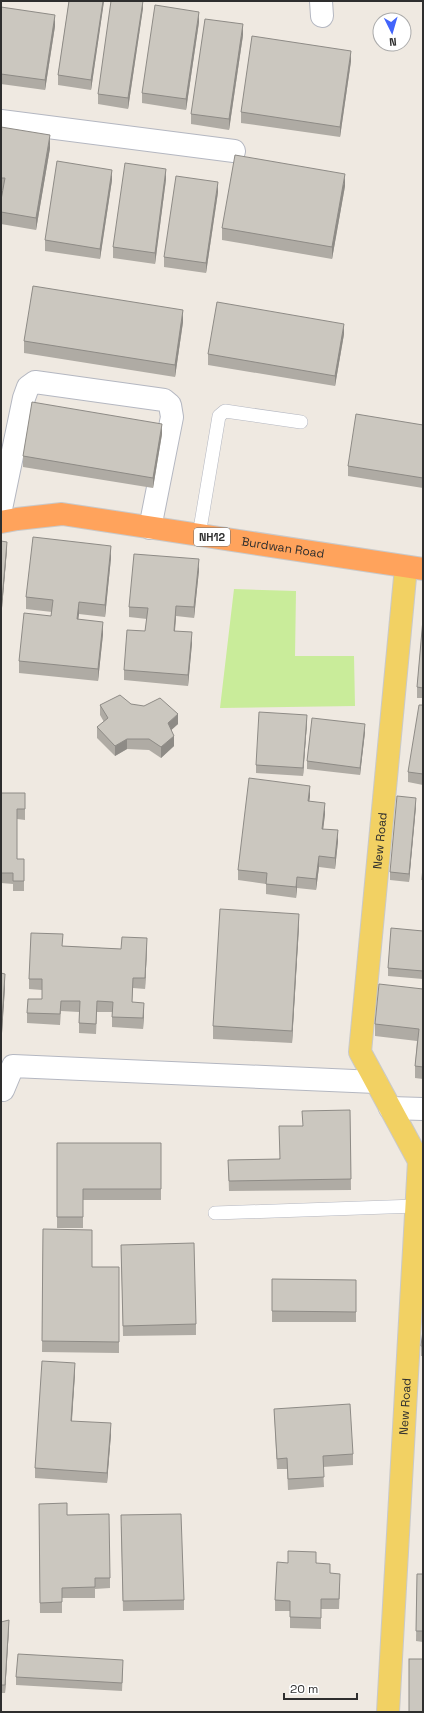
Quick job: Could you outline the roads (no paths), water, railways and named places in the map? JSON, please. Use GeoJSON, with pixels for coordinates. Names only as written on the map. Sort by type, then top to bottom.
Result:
{"type":"FeatureCollection","features":[{"type":"Feature","properties":{"kind":"highway","name":"Burdwan Road"},"geometry":{"type":"LineString","coordinates":[[2,517],[62,514],[415,568]]}},
{"type":"Feature","properties":{"kind":"main road","name":"New Road"},"geometry":{"type":"LineString","coordinates":[[388,1712],[419,1161],[360,1052],[415,568]]}},
{"type":"Feature","properties":{"kind":"street"},"geometry":{"type":"LineString","coordinates":[[1,121],[234,151]]}},
{"type":"Feature","properties":{"kind":"street"},"geometry":{"type":"LineString","coordinates":[[2,517],[24,398],[28,387],[35,382],[164,400],[170,405],[172,417],[150,528]]}},
{"type":"Feature","properties":{"kind":"street"},"geometry":{"type":"LineString","coordinates":[[2,1091],[13,1066],[376,1082]]}},
{"type":"Feature","properties":{"kind":"street"},"geometry":{"type":"LineString","coordinates":[[390,1108],[423,1109]]}},
{"type":"Feature","properties":{"kind":"lane"},"geometry":{"type":"LineString","coordinates":[[199,535],[219,416],[225,411],[301,422]]}},
{"type":"Feature","properties":{"kind":"lane"},"geometry":{"type":"LineString","coordinates":[[215,1213],[416,1206]]}}]}
